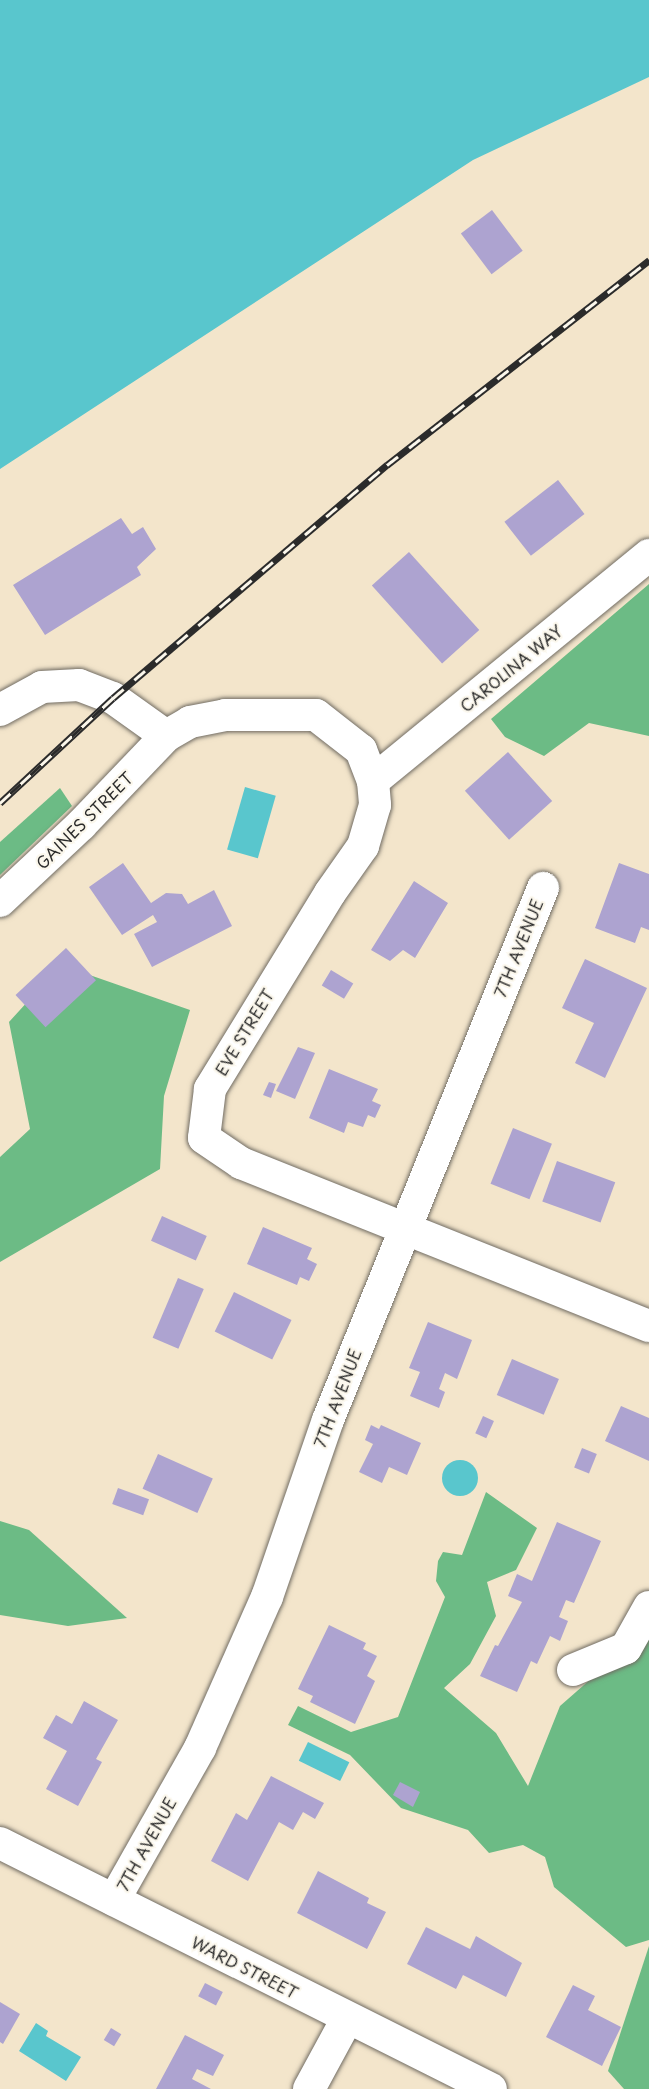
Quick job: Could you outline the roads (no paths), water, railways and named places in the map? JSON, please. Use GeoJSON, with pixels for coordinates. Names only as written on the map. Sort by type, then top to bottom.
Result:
{"type":"FeatureCollection","features":[{"type":"Feature","properties":{"kind":"street","name":"CAROLINA WAY"},"geometry":{"type":"LineString","coordinates":[[373,781],[649,555]]}},
{"type":"Feature","properties":{"kind":"street"},"geometry":{"type":"LineString","coordinates":[[0,710],[42,687],[79,685],[112,698],[166,736]]}},
{"type":"Feature","properties":{"kind":"street","name":"EVE STREET"},"geometry":{"type":"LineString","coordinates":[[166,736],[190,722],[225,715],[316,715],[361,750],[373,781],[375,805],[363,846],[324,902],[210,1089],[204,1138],[241,1163],[649,1326]]}},
{"type":"Feature","properties":{"kind":"street","name":"GAINES STREET"},"geometry":{"type":"LineString","coordinates":[[0,902],[81,825],[166,736]]}},
{"type":"Feature","properties":{"kind":"street","name":"7TH AVENUE"},"geometry":{"type":"LineString","coordinates":[[114,1900],[200,1748],[267,1597],[328,1420],[403,1228],[543,888]]}},
{"type":"Feature","properties":{"kind":"street"},"geometry":{"type":"LineString","coordinates":[[573,1670],[626,1648],[649,1606]]}},
{"type":"Feature","properties":{"kind":"street","name":"WARD STREET"},"geometry":{"type":"LineString","coordinates":[[0,1843],[347,2019],[491,2089]]}},
{"type":"Feature","properties":{"kind":"street"},"geometry":{"type":"LineString","coordinates":[[309,2089],[347,2019]]}},
{"type":"Feature","properties":{"kind":"water"},"geometry":{"type":"Polygon","coordinates":[[[0,0],[649,0],[649,77],[473,160],[0,469],[0,0]]]}},
{"type":"Feature","properties":{"kind":"water"},"geometry":{"type":"Polygon","coordinates":[[[245,787],[276,796],[258,858],[227,849],[245,787]]]}},
{"type":"Feature","properties":{"kind":"water"},"geometry":{"type":"Polygon","coordinates":[[[460,1460],[473,1465],[478,1478],[473,1491],[460,1496],[447,1491],[442,1478],[447,1465],[460,1460]]]}},
{"type":"Feature","properties":{"kind":"water"},"geometry":{"type":"Polygon","coordinates":[[[308,1742],[349,1762],[340,1781],[299,1761],[308,1742]]]}},
{"type":"Feature","properties":{"kind":"water"},"geometry":{"type":"Polygon","coordinates":[[[36,2023],[48,2031],[46,2036],[81,2057],[66,2081],[19,2051],[36,2023]]]}},
{"type":"Feature","properties":{"kind":"railway"},"geometry":{"type":"LineString","coordinates":[[0,803],[113,698],[387,465],[649,260]]}}]}
